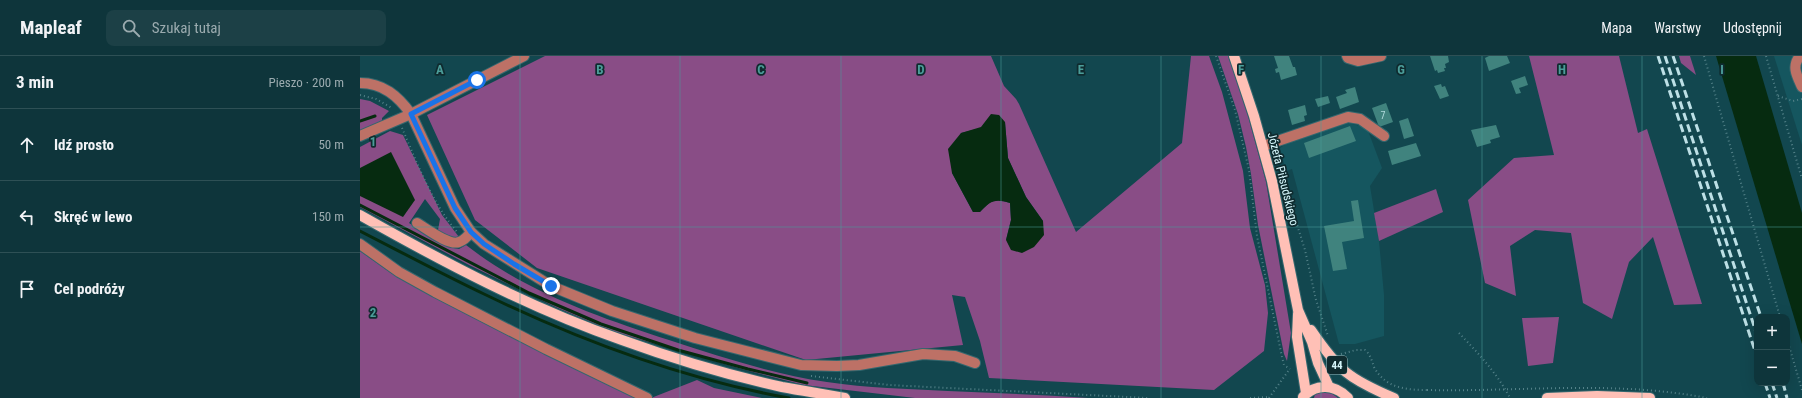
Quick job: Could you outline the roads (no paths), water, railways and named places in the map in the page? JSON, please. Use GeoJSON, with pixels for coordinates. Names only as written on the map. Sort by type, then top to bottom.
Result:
{"type":"FeatureCollection","features":[{"type":"Feature","properties":{"kind":"main road","name":"Józefa Piłsudskiego"},"geometry":{"type":"LineString","coordinates":[[1234,56],[1263,146],[1280,217],[1298,310],[1312,342],[1318,363],[1329,387]]}},
{"type":"Feature","properties":{"kind":"main road"},"geometry":{"type":"LineString","coordinates":[[360,215],[476,278],[544,310],[598,332],[646,349],[717,370],[782,386],[845,398]]}},
{"type":"Feature","properties":{"kind":"main road","name":"Józefa Piłsudskiego"},"geometry":{"type":"LineString","coordinates":[[1298,310],[1297,337],[1304,396]]}},
{"type":"Feature","properties":{"kind":"main road","name":"44"},"geometry":{"type":"LineString","coordinates":[[1298,310],[1326,352],[1341,369],[1359,383],[1394,398]]}},
{"type":"Feature","properties":{"kind":"main road","name":"44"},"geometry":{"type":"LineString","coordinates":[[1304,396],[1317,388],[1329,387],[1340,391],[1348,398]]}},
{"type":"Feature","properties":{"kind":"main road"},"geometry":{"type":"LineString","coordinates":[[1547,398],[1597,396],[1650,398]]}},
{"type":"Feature","properties":{"kind":"street"},"geometry":{"type":"LineString","coordinates":[[360,136],[411,114],[524,56]]}},
{"type":"Feature","properties":{"kind":"street"},"geometry":{"type":"LineString","coordinates":[[1347,56],[1348,58],[1358,61],[1381,56]]}},
{"type":"Feature","properties":{"kind":"street"},"geometry":{"type":"LineString","coordinates":[[1800,56],[1797,59],[1795,73],[1802,87]]}},
{"type":"Feature","properties":{"kind":"street"},"geometry":{"type":"LineString","coordinates":[[360,83],[377,86],[386,90],[402,102],[411,114],[468,235],[551,286],[612,311],[695,338],[800,365],[859,365],[923,354],[955,356],[975,363]]}},
{"type":"Feature","properties":{"kind":"street"},"geometry":{"type":"LineString","coordinates":[[1263,146],[1348,117],[1360,119],[1384,136]]}},
{"type":"Feature","properties":{"kind":"street"},"geometry":{"type":"LineString","coordinates":[[417,224],[448,242],[458,243],[468,235]]}},
{"type":"Feature","properties":{"kind":"street"},"geometry":{"type":"LineString","coordinates":[[360,244],[399,272],[435,292],[546,349],[647,398]]}},
{"type":"Feature","properties":{"kind":"waterway"},"geometry":{"type":"LineString","coordinates":[[360,121],[375,116]]}},
{"type":"Feature","properties":{"kind":"waterway"},"geometry":{"type":"LineString","coordinates":[[360,205],[529,293],[601,324],[678,350],[807,383]]}},
{"type":"Feature","properties":{"kind":"waterway"},"geometry":{"type":"LineString","coordinates":[[360,231],[484,294],[595,343],[671,369],[749,390],[789,398]]}},
{"type":"Feature","properties":{"kind":"railway"},"geometry":{"type":"LineString","coordinates":[[1658,56],[1755,350]]}},
{"type":"Feature","properties":{"kind":"railway"},"geometry":{"type":"LineString","coordinates":[[1665,56],[1754,326]]}},
{"type":"Feature","properties":{"kind":"railway"},"geometry":{"type":"LineString","coordinates":[[1673,56],[1760,314]]}},
{"type":"Feature","properties":{"kind":"railway"},"geometry":{"type":"LineString","coordinates":[[1766,386],[1770,398]]}},
{"type":"Feature","properties":{"kind":"railway"},"geometry":{"type":"LineString","coordinates":[[1773,386],[1777,398]]}},
{"type":"Feature","properties":{"kind":"railway"},"geometry":{"type":"LineString","coordinates":[[1784,386],[1787,398]]}}]}
